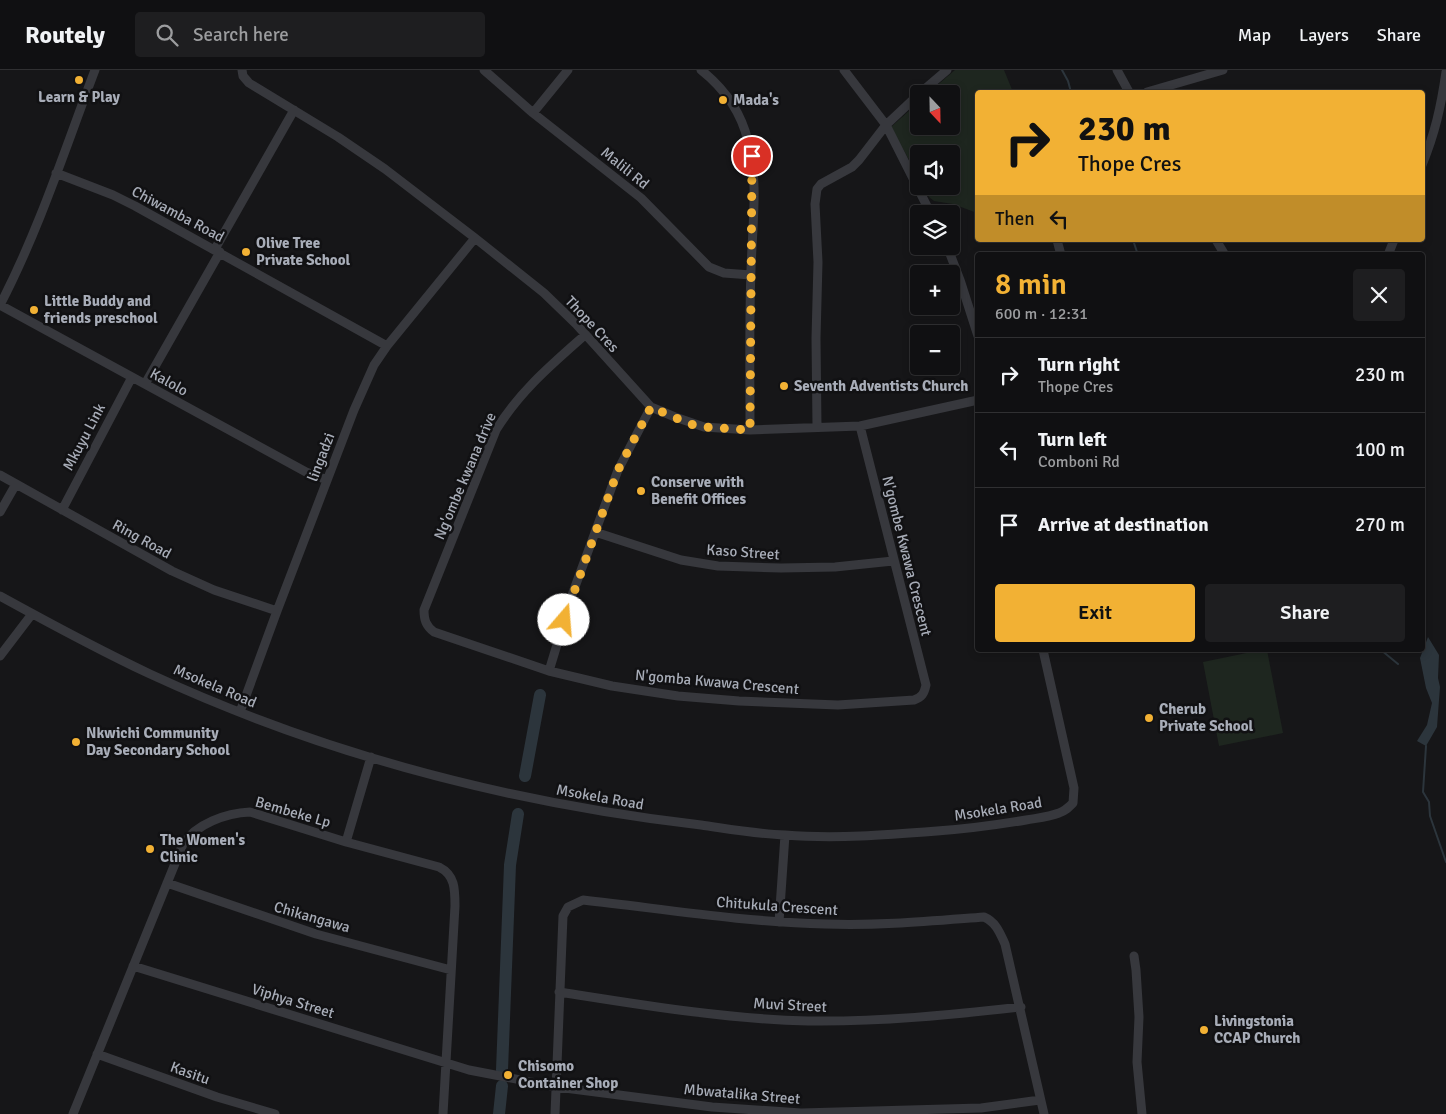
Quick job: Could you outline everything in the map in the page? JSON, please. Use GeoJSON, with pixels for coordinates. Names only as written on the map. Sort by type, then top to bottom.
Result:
{"type":"FeatureCollection","features":[{"type":"Feature","properties":{"kind":"street"},"geometry":{"type":"LineString","coordinates":[[0,305],[20,267],[95,70]]}},
{"type":"Feature","properties":{"kind":"street","name":"Thope Cres"},"geometry":{"type":"LineString","coordinates":[[242,70],[243,76],[249,83],[385,169],[544,293],[651,407],[697,425],[750,430],[860,426],[975,401]]}},
{"type":"Feature","properties":{"kind":"street","name":"Malili Rd"},"geometry":{"type":"LineString","coordinates":[[484,70],[533,113],[641,198],[709,266],[724,273],[750,275]]}},
{"type":"Feature","properties":{"kind":"street"},"geometry":{"type":"LineString","coordinates":[[533,113],[568,70]]}},
{"type":"Feature","properties":{"kind":"street"},"geometry":{"type":"LineString","coordinates":[[701,70],[730,99],[742,120],[749,143],[753,168],[750,275],[750,430]]}},
{"type":"Feature","properties":{"kind":"street"},"geometry":{"type":"LineString","coordinates":[[844,70],[886,125],[926,205]]}},
{"type":"Feature","properties":{"kind":"street"},"geometry":{"type":"LineString","coordinates":[[930,85],[948,70]]}},
{"type":"Feature","properties":{"kind":"street"},"geometry":{"type":"LineString","coordinates":[[1117,70],[1128,90]]}},
{"type":"Feature","properties":{"kind":"street"},"geometry":{"type":"LineString","coordinates":[[1154,90],[1223,70]]}},
{"type":"Feature","properties":{"kind":"street"},"geometry":{"type":"LineString","coordinates":[[1425,157],[1434,134],[1442,103],[1446,72]]}},
{"type":"Feature","properties":{"kind":"street"},"geometry":{"type":"LineString","coordinates":[[817,427],[818,262],[815,204],[817,189],[821,184],[852,167],[886,125],[910,102]]}},
{"type":"Feature","properties":{"kind":"street"},"geometry":{"type":"LineString","coordinates":[[145,384],[294,110]]}},
{"type":"Feature","properties":{"kind":"street","name":"Chiwamba Road"},"geometry":{"type":"LineString","coordinates":[[56,173],[120,199],[218,251],[387,346]]}},
{"type":"Feature","properties":{"kind":"street","name":"lingadzi"},"geometry":{"type":"LineString","coordinates":[[240,712],[327,480],[374,365],[387,346],[475,238]]}},
{"type":"Feature","properties":{"kind":"street"},"geometry":{"type":"LineString","coordinates":[[950,255],[975,327]]}},
{"type":"Feature","properties":{"kind":"street","name":"Kalolo"},"geometry":{"type":"LineString","coordinates":[[0,305],[306,472],[327,480]]}},
{"type":"Feature","properties":{"kind":"street","name":"Ng'ombe kwana drive"},"geometry":{"type":"LineString","coordinates":[[426,624],[424,610],[496,430],[508,410],[533,382],[585,335]]}},
{"type":"Feature","properties":{"kind":"street","name":"Mkuyu Link"},"geometry":{"type":"LineString","coordinates":[[62,510],[132,377]]}},
{"type":"Feature","properties":{"kind":"street"},"geometry":{"type":"LineString","coordinates":[[549,670],[566,611],[618,470],[651,407]]}},
{"type":"Feature","properties":{"kind":"street","name":"N'gombe Kwawa Crescent"},"geometry":{"type":"LineString","coordinates":[[860,426],[926,685],[925,692]]}},
{"type":"Feature","properties":{"kind":"street","name":"Ring Road"},"geometry":{"type":"LineString","coordinates":[[0,475],[184,577],[214,590],[277,610]]}},
{"type":"Feature","properties":{"kind":"street"},"geometry":{"type":"LineString","coordinates":[[0,512],[16,484]]}},
{"type":"Feature","properties":{"kind":"street","name":"Kaso Street"},"geometry":{"type":"LineString","coordinates":[[595,532],[681,560],[718,566],[835,567],[893,561]]}},
{"type":"Feature","properties":{"kind":"street","name":"Msokela Road"},"geometry":{"type":"LineString","coordinates":[[0,596],[150,674],[305,737],[456,781],[529,798],[620,816],[785,836],[865,836],[961,829],[1056,814],[1066,810],[1073,804],[1074,788],[1043,652]]}},
{"type":"Feature","properties":{"kind":"street"},"geometry":{"type":"LineString","coordinates":[[0,656],[32,614]]}},
{"type":"Feature","properties":{"kind":"street","name":"N'gomba Kwawa Crescent"},"geometry":{"type":"LineString","coordinates":[[426,624],[434,632],[447,638],[549,670],[630,689],[678,696],[838,704],[914,700],[920,698],[925,692]]}},
{"type":"Feature","properties":{"kind":"street"},"geometry":{"type":"LineString","coordinates":[[346,842],[371,757]]}},
{"type":"Feature","properties":{"kind":"street","name":"Bembeke Lp"},"geometry":{"type":"LineString","coordinates":[[73,1114],[183,844],[195,830],[238,812],[250,812],[346,842],[439,866],[452,879],[454,889],[444,1114]]}},
{"type":"Feature","properties":{"kind":"street"},"geometry":{"type":"LineString","coordinates":[[779,922],[785,836]]}},
{"type":"Feature","properties":{"kind":"street","name":"Chikangawa"},"geometry":{"type":"LineString","coordinates":[[167,883],[316,934],[451,970]]}},
{"type":"Feature","properties":{"kind":"street","name":"Chitukula Crescent"},"geometry":{"type":"LineString","coordinates":[[555,1114],[563,916],[568,908],[578,902],[592,901],[779,922],[875,924],[984,917],[989,919],[996,926],[1005,944],[1021,1007],[1044,1114]]}},
{"type":"Feature","properties":{"kind":"street"},"geometry":{"type":"LineString","coordinates":[[1134,956],[1139,1017],[1138,1062],[1142,1114]]}},
{"type":"Feature","properties":{"kind":"street","name":"Viphya Street"},"geometry":{"type":"LineString","coordinates":[[133,966],[445,1062]]}},
{"type":"Feature","properties":{"kind":"street","name":"Muvi Street"},"geometry":{"type":"LineString","coordinates":[[559,992],[674,1010],[808,1021],[951,1014],[1021,1007]]}},
{"type":"Feature","properties":{"kind":"street","name":"Kasitu"},"geometry":{"type":"LineString","coordinates":[[97,1054],[217,1097],[275,1114]]}},
{"type":"Feature","properties":{"kind":"street","name":"Mbwatalika Street"},"geometry":{"type":"LineString","coordinates":[[445,1062],[469,1070],[557,1087],[712,1107],[801,1113],[981,1108],[1040,1100]]}},
{"type":"Feature","properties":{"kind":"shaded area"},"geometry":{"type":"Polygon","coordinates":[[[955,70],[1004,70],[1012,90],[975,90],[975,212],[960,205],[934,201],[928,195],[960,195],[960,145],[910,145],[910,162],[891,127],[910,110],[910,135],[960,135],[960,85],[938,85],[955,70]]]}},
{"type":"Feature","properties":{"kind":"shaded area"},"geometry":{"type":"Polygon","coordinates":[[[1428,637],[1439,655],[1438,678],[1440,687],[1437,727],[1426,746],[1417,741],[1427,725],[1432,703],[1426,688],[1420,658],[1422,652],[1425,652],[1428,637]]]}},
{"type":"Feature","properties":{"kind":"shaded area"},"geometry":{"type":"Polygon","coordinates":[[[1251,652],[1267,652],[1283,733],[1219,746],[1203,662],[1251,652]]]}},
{"type":"Feature","properties":{"kind":"waterway"},"geometry":{"type":"LineString","coordinates":[[1062,70],[1070,90]]}},
{"type":"Feature","properties":{"kind":"waterway"},"geometry":{"type":"LineString","coordinates":[[1134,242],[1137,252]]}},
{"type":"Feature","properties":{"kind":"waterway"},"geometry":{"type":"LineString","coordinates":[[1383,652],[1398,664]]}},
{"type":"Feature","properties":{"kind":"waterway"},"geometry":{"type":"LineString","coordinates":[[525,776],[540,695]]}},
{"type":"Feature","properties":{"kind":"waterway"},"geometry":{"type":"LineString","coordinates":[[1426,746],[1423,792],[1429,802],[1430,816],[1446,862]]}},
{"type":"Feature","properties":{"kind":"waterway"},"geometry":{"type":"LineString","coordinates":[[502,1070],[510,865],[518,814]]}},
{"type":"Feature","properties":{"kind":"waterway"},"geometry":{"type":"LineString","coordinates":[[499,1114],[502,1086]]}},
{"type":"Feature","properties":{"kind":"place","name":"Learn & Play"},"geometry":{"type":"Point","coordinates":[79,80]}},
{"type":"Feature","properties":{"kind":"place","name":"Mada's"},"geometry":{"type":"Point","coordinates":[723,100]}},
{"type":"Feature","properties":{"kind":"place","name":"Olive Tree Private School"},"geometry":{"type":"Point","coordinates":[246,252]}},
{"type":"Feature","properties":{"kind":"place","name":"Little Buddy and friends preschool"},"geometry":{"type":"Point","coordinates":[34,310]}},
{"type":"Feature","properties":{"kind":"place","name":"Seventh Adventists Church"},"geometry":{"type":"Point","coordinates":[784,386]}},
{"type":"Feature","properties":{"kind":"place","name":"Conserve with Benefit Offices"},"geometry":{"type":"Point","coordinates":[641,491]}},
{"type":"Feature","properties":{"kind":"place","name":"Cherub Private School"},"geometry":{"type":"Point","coordinates":[1149,718]}},
{"type":"Feature","properties":{"kind":"place","name":"Nkwichi Community Day Secondary School"},"geometry":{"type":"Point","coordinates":[76,742]}},
{"type":"Feature","properties":{"kind":"place","name":"The Women's Clinic"},"geometry":{"type":"Point","coordinates":[150,849]}},
{"type":"Feature","properties":{"kind":"place","name":"Livingstonia CCAP Church"},"geometry":{"type":"Point","coordinates":[1204,1030]}},
{"type":"Feature","properties":{"kind":"place","name":"Chisomo Container Shop"},"geometry":{"type":"Point","coordinates":[508,1075]}},
{"type":"Feature","properties":{"kind":"route"},"geometry":{"type":"LineString","coordinates":[[564,620],[618,470],[651,407],[690,424],[704,427],[750,430],[752,156]]}}]}
